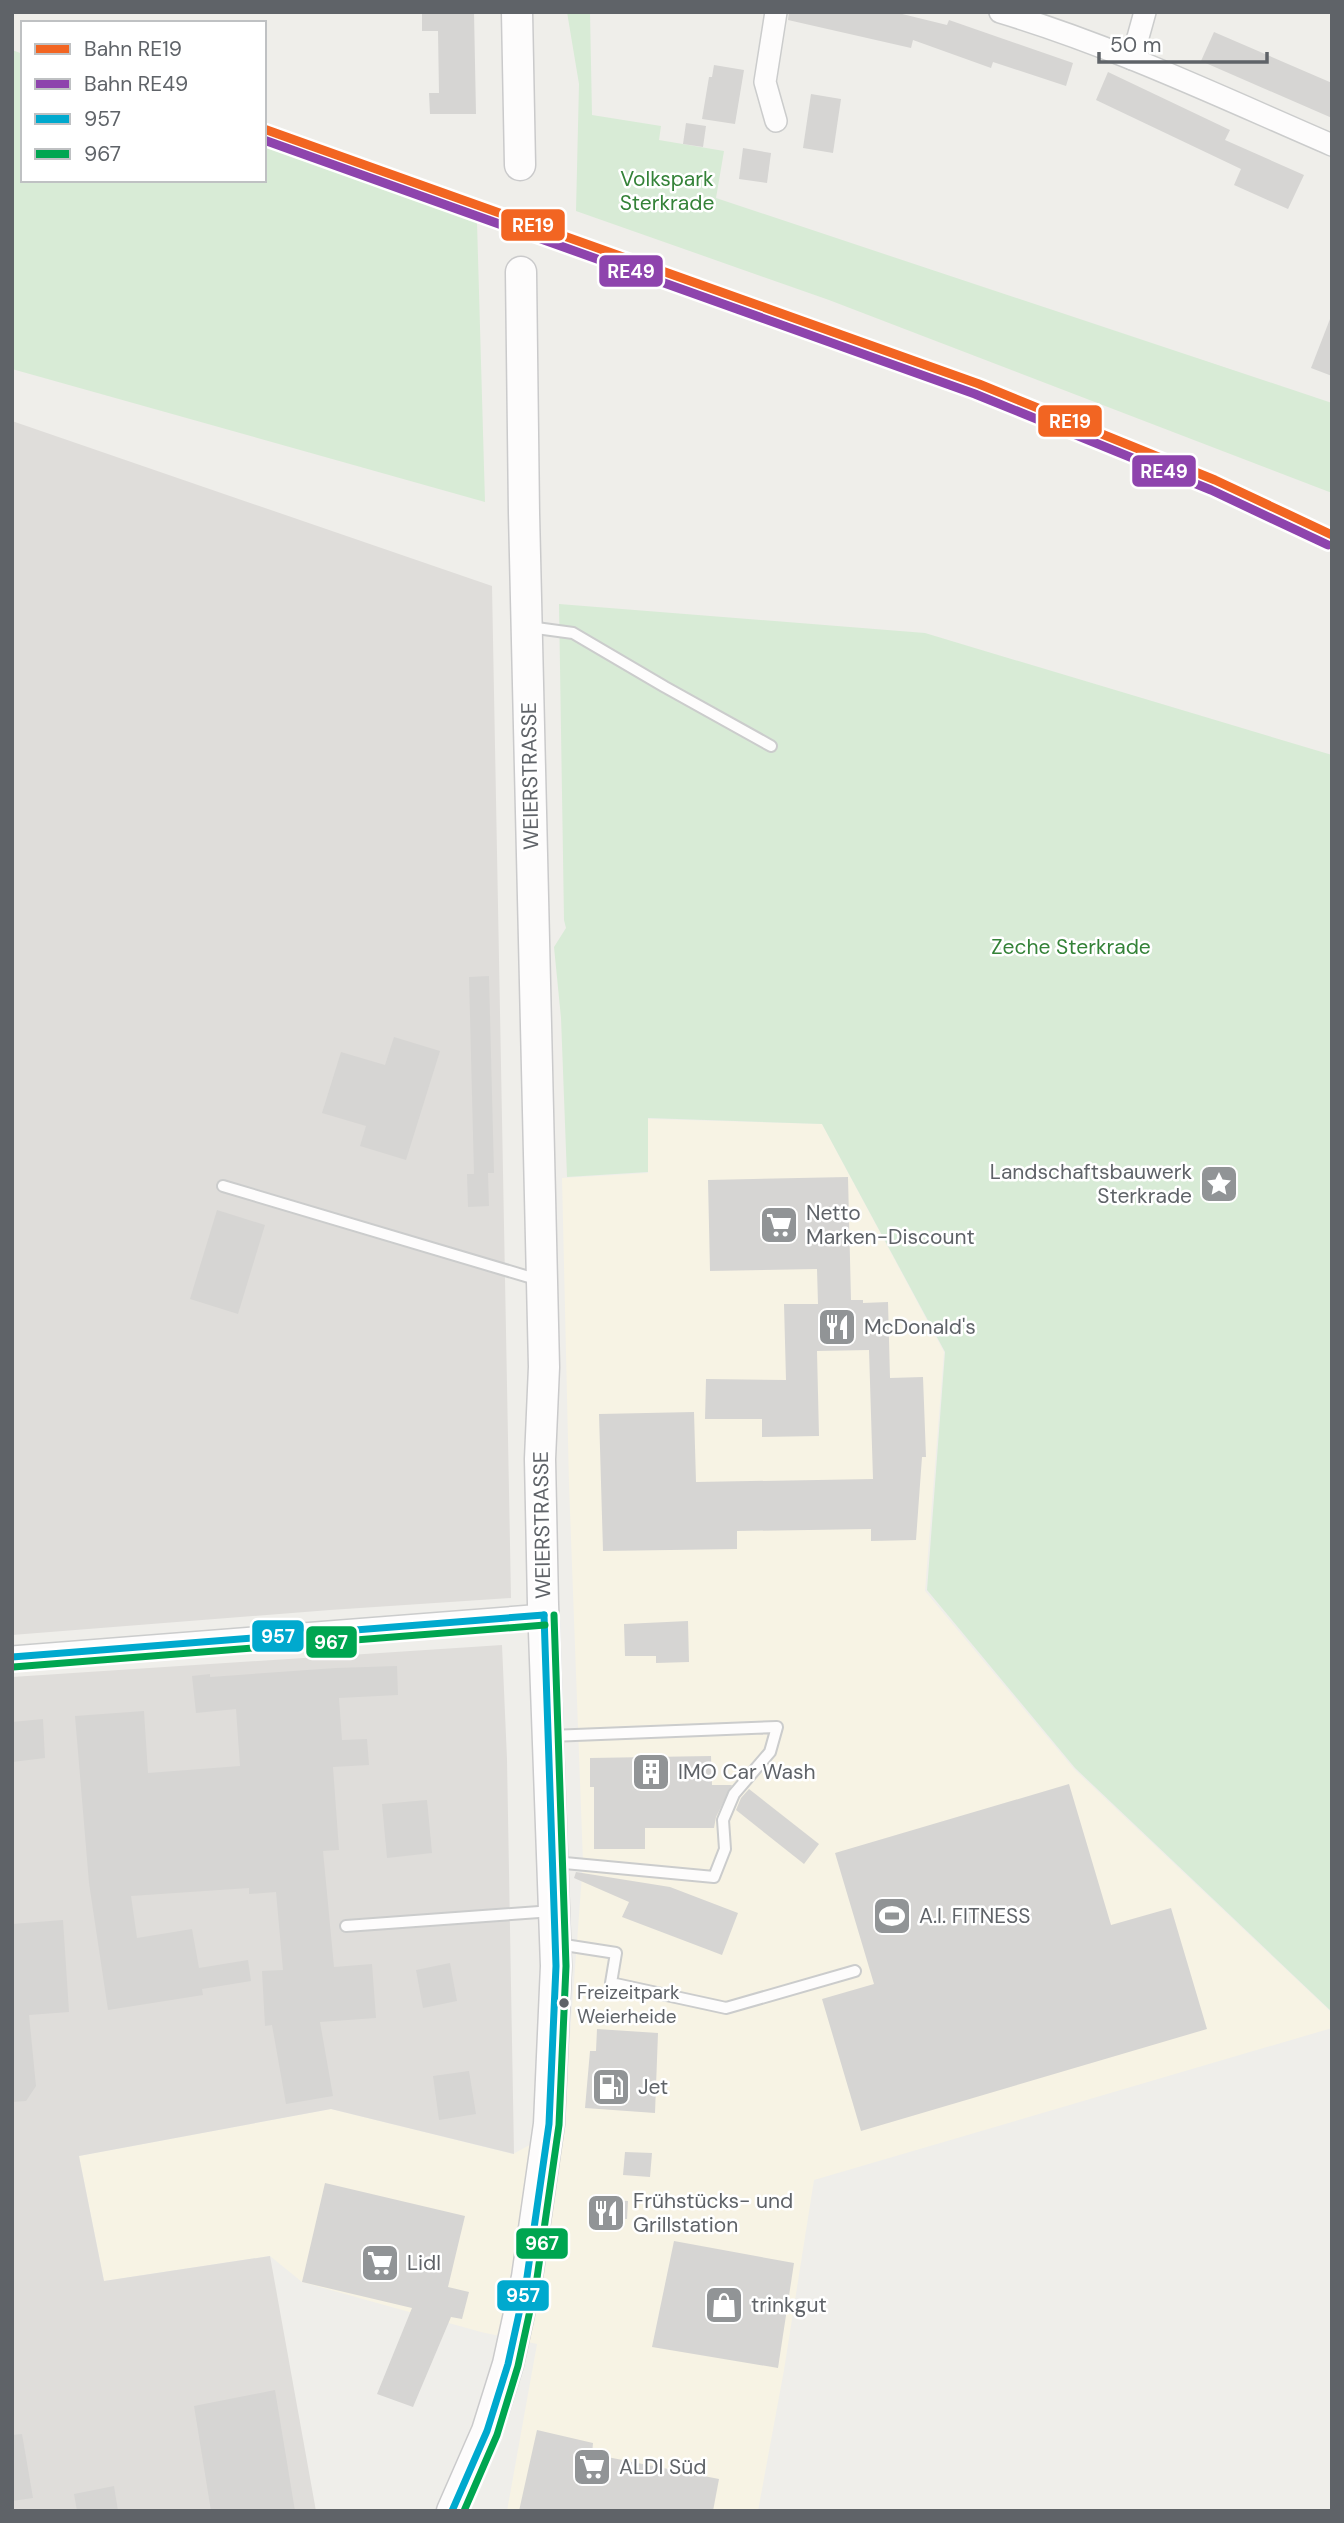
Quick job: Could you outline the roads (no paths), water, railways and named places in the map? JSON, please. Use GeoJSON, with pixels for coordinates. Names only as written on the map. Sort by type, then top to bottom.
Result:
{"type":"FeatureCollection","features":[{"type":"Feature","properties":{"kind":"main road"},"geometry":{"type":"LineString","coordinates":[[517,12],[520,165]]}},
{"type":"Feature","properties":{"kind":"main road","name":"WEIERSTRASSE"},"geometry":{"type":"LineString","coordinates":[[452,2511],[482,2443],[499,2394],[527,2277],[549,2124],[556,2001],[540,1459],[544,1367],[526,627],[521,272]]}},
{"type":"Feature","properties":{"kind":"street"},"geometry":{"type":"LineString","coordinates":[[776,12],[765,82],[776,121]]}},
{"type":"Feature","properties":{"kind":"street"},"geometry":{"type":"LineString","coordinates":[[1000,12],[1132,59],[1332,145]]}},
{"type":"Feature","properties":{"kind":"street"},"geometry":{"type":"LineString","coordinates":[[1132,59],[1145,12]]}},
{"type":"Feature","properties":{"kind":"street"},"geometry":{"type":"LineString","coordinates":[[12,1657],[544,1615]]}},
{"type":"Feature","properties":{"kind":"lane"},"geometry":{"type":"LineString","coordinates":[[526,627],[573,633],[771,746]]}},
{"type":"Feature","properties":{"kind":"lane"},"geometry":{"type":"LineString","coordinates":[[223,1186],[542,1281]]}},
{"type":"Feature","properties":{"kind":"lane"},"geometry":{"type":"LineString","coordinates":[[547,1737],[777,1727],[770,1752],[734,1794],[723,1819],[725,1849],[714,1877],[554,1863]]}},
{"type":"Feature","properties":{"kind":"lane"},"geometry":{"type":"LineString","coordinates":[[346,1926],[555,1911]]}},
{"type":"Feature","properties":{"kind":"lane"},"geometry":{"type":"LineString","coordinates":[[555,1944],[615,1953],[611,1983],[726,2008],[855,1971]]}},
{"type":"Feature","properties":{"kind":"rail line","name":"RE19"},"geometry":{"type":"LineString","coordinates":[[266,130],[979,384],[1215,480],[1332,535]]}},
{"type":"Feature","properties":{"kind":"rail line","name":"RE49"},"geometry":{"type":"LineString","coordinates":[[266,141],[975,394],[1211,490],[1328,545]]}},
{"type":"Feature","properties":{"kind":"place","name":"Landschaftsbauwerk Sterkrade"},"geometry":{"type":"Point","coordinates":[1219,1184]}},
{"type":"Feature","properties":{"kind":"place","name":"Netto Marken-Discount"},"geometry":{"type":"Point","coordinates":[779,1225]}},
{"type":"Feature","properties":{"kind":"place","name":"McDonald's"},"geometry":{"type":"Point","coordinates":[837,1327]}},
{"type":"Feature","properties":{"kind":"place","name":"IMO Car Wash"},"geometry":{"type":"Point","coordinates":[651,1772]}},
{"type":"Feature","properties":{"kind":"place","name":"A.I. FITNESS"},"geometry":{"type":"Point","coordinates":[892,1916]}},
{"type":"Feature","properties":{"kind":"place","name":"Freizeitpark Weierheide"},"geometry":{"type":"Point","coordinates":[564,2003]}},
{"type":"Feature","properties":{"kind":"place","name":"Jet"},"geometry":{"type":"Point","coordinates":[611,2087]}},
{"type":"Feature","properties":{"kind":"place","name":"Frühstücks- und Grillstation"},"geometry":{"type":"Point","coordinates":[606,2213]}},
{"type":"Feature","properties":{"kind":"place","name":"Lidl"},"geometry":{"type":"Point","coordinates":[380,2263]}},
{"type":"Feature","properties":{"kind":"place","name":"trinkgut"},"geometry":{"type":"Point","coordinates":[724,2305]}},
{"type":"Feature","properties":{"kind":"place","name":"ALDI Süd"},"geometry":{"type":"Point","coordinates":[592,2467]}},
{"type":"Feature","properties":{"kind":"park label","name":"Volkspark Sterkrade"},"geometry":{"type":"Point","coordinates":[667,191]}},
{"type":"Feature","properties":{"kind":"park label","name":"Zeche Sterkrade"},"geometry":{"type":"Point","coordinates":[1071,947]}}]}
